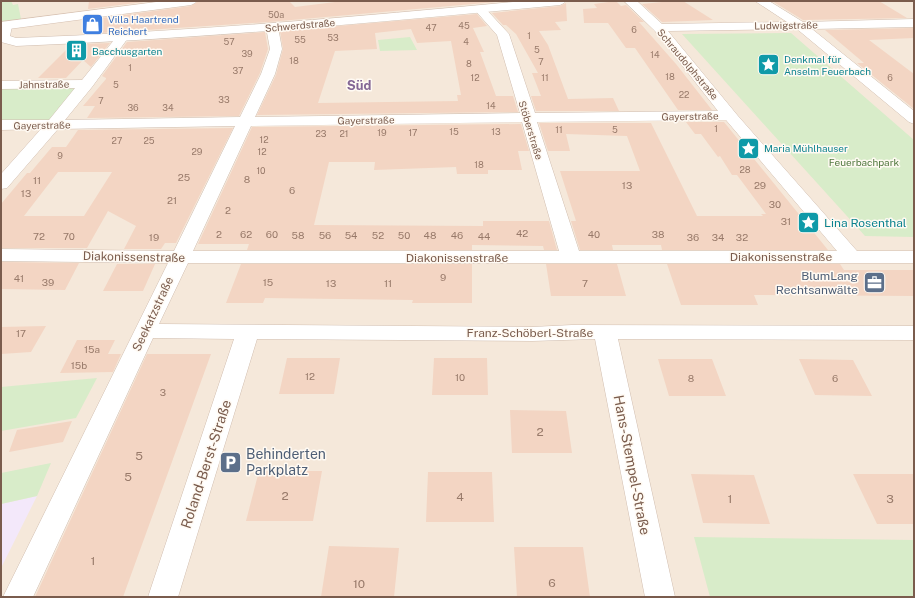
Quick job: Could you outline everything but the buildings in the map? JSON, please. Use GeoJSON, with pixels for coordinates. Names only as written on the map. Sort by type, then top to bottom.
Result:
{"type":"FeatureCollection","features":[{"type":"Feature","properties":{"kind":"street"},"geometry":{"type":"LineString","coordinates":[[3,26],[191,1]]}},
{"type":"Feature","properties":{"kind":"street","name":"Schwerdstraße"},"geometry":{"type":"LineString","coordinates":[[3,26],[3,39],[16,42],[122,38],[272,27],[560,1]]}},
{"type":"Feature","properties":{"kind":"street","name":"Schraudolphstraße"},"geometry":{"type":"LineString","coordinates":[[630,1],[659,28],[730,116],[852,257]]}},
{"type":"Feature","properties":{"kind":"street"},"geometry":{"type":"LineString","coordinates":[[762,1],[800,25],[912,115]]}},
{"type":"Feature","properties":{"kind":"street","name":"Stöberstraße"},"geometry":{"type":"LineString","coordinates":[[480,9],[503,34],[571,258]]}},
{"type":"Feature","properties":{"kind":"street"},"geometry":{"type":"LineString","coordinates":[[29,23],[24,35],[40,41]]}},
{"type":"Feature","properties":{"kind":"street","name":"Ludwigstraße"},"geometry":{"type":"LineString","coordinates":[[659,28],[914,23]]}},
{"type":"Feature","properties":{"kind":"street","name":"Seekatzstraße"},"geometry":{"type":"LineString","coordinates":[[18,597],[272,64],[276,49],[272,27]]}},
{"type":"Feature","properties":{"kind":"street"},"geometry":{"type":"LineString","coordinates":[[1,184],[88,84],[122,38]]}},
{"type":"Feature","properties":{"kind":"street","name":"Jahnstraße"},"geometry":{"type":"LineString","coordinates":[[1,85],[88,84]]}},
{"type":"Feature","properties":{"kind":"street","name":"Gayerstraße"},"geometry":{"type":"LineString","coordinates":[[1,125],[527,117],[730,116]]}},
{"type":"Feature","properties":{"kind":"street","name":"Diakonissenstraße"},"geometry":{"type":"LineString","coordinates":[[1,256],[179,258],[914,257]]}},
{"type":"Feature","properties":{"kind":"street","name":"Franz-Schöberl-Straße"},"geometry":{"type":"LineString","coordinates":[[146,331],[532,334],[605,332],[914,333]]}},
{"type":"Feature","properties":{"kind":"street","name":"Roland-Berst-Straße"},"geometry":{"type":"LineString","coordinates":[[163,597],[248,331]]}},
{"type":"Feature","properties":{"kind":"street","name":"Hans-Stempel-Straße"},"geometry":{"type":"LineString","coordinates":[[605,332],[660,597]]}},
{"type":"Feature","properties":{"kind":"shaded area"},"geometry":{"type":"Polygon","coordinates":[[[1,1],[914,1],[914,597],[1,597],[1,1]]]}},
{"type":"Feature","properties":{"kind":"shaded area"},"geometry":{"type":"Polygon","coordinates":[[[37,496],[1,568],[1,504],[37,496]]]}},
{"type":"Feature","properties":{"kind":"green space"},"geometry":{"type":"Polygon","coordinates":[[[1,1],[11,1],[13,5],[18,4],[21,19],[1,22],[1,1]]]}},
{"type":"Feature","properties":{"kind":"green space","name":"Feuerbachpark"},"geometry":{"type":"Polygon","coordinates":[[[791,33],[914,140],[914,237],[865,236],[682,34],[791,33]]]}},
{"type":"Feature","properties":{"kind":"green space"},"geometry":{"type":"Polygon","coordinates":[[[410,37],[417,50],[380,51],[378,40],[410,37]]]}},
{"type":"Feature","properties":{"kind":"green space"},"geometry":{"type":"Polygon","coordinates":[[[78,88],[50,122],[1,122],[1,89],[78,88]]]}},
{"type":"Feature","properties":{"kind":"green space"},"geometry":{"type":"Polygon","coordinates":[[[97,378],[76,418],[1,431],[1,387],[97,378]]]}},
{"type":"Feature","properties":{"kind":"green space"},"geometry":{"type":"Polygon","coordinates":[[[51,463],[37,496],[1,504],[1,473],[51,463]]]}},
{"type":"Feature","properties":{"kind":"green space"},"geometry":{"type":"Polygon","coordinates":[[[694,537],[914,540],[914,597],[710,597],[694,537]]]}},
{"type":"Feature","properties":{"kind":"place","name":"Villa Haartrend Reichert"},"geometry":{"type":"Point","coordinates":[93,25]}},
{"type":"Feature","properties":{"kind":"place","name":"Bacchusgarten"},"geometry":{"type":"Point","coordinates":[77,51]}},
{"type":"Feature","properties":{"kind":"place","name":"Denkmal für Anselm Feuerbach"},"geometry":{"type":"Point","coordinates":[769,65]}},
{"type":"Feature","properties":{"kind":"place","name":"Maria Mühlhauser"},"geometry":{"type":"Point","coordinates":[749,148]}},
{"type":"Feature","properties":{"kind":"place","name":"Lina Rosenthal"},"geometry":{"type":"Point","coordinates":[809,223]}},
{"type":"Feature","properties":{"kind":"place","name":"BlumLang Rechtsanwälte"},"geometry":{"type":"Point","coordinates":[874,283]}},
{"type":"Feature","properties":{"kind":"place","name":"Behinderten Parkplatz"},"geometry":{"type":"Point","coordinates":[231,462]}},
{"type":"Feature","properties":{"kind":"district","name":"Süd"},"geometry":{"type":"Point","coordinates":[359,85]}}]}
